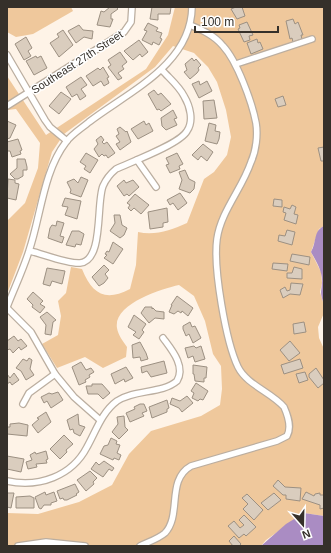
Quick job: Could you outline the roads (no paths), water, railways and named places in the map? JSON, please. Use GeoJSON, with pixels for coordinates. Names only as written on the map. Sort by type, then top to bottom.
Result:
{"type":"FeatureCollection","features":[{"type":"Feature","properties":{"kind":"street","name":"Southeast 27th Street"},"geometry":{"type":"LineString","coordinates":[[7,106],[124,32],[131,22],[132,7]]}},
{"type":"Feature","properties":{"kind":"street"},"geometry":{"type":"LineString","coordinates":[[100,420],[74,397],[56,374],[31,332],[7,308],[30,251],[52,169],[67,141],[93,119],[162,70],[180,46],[190,25],[192,7]]}},
{"type":"Feature","properties":{"kind":"street"},"geometry":{"type":"LineString","coordinates":[[140,546],[161,536],[169,527],[179,479],[186,469],[277,441],[287,436],[289,429],[287,414],[284,407],[246,377],[238,365],[226,327],[218,275],[216,251],[220,228],[224,216],[252,161],[256,141],[256,123],[236,64],[215,38],[190,25]]}},
{"type":"Feature","properties":{"kind":"street"},"geometry":{"type":"LineString","coordinates":[[236,64],[312,39]]}},
{"type":"Feature","properties":{"kind":"street"},"geometry":{"type":"LineString","coordinates":[[7,55],[50,127],[67,141]]}},
{"type":"Feature","properties":{"kind":"street"},"geometry":{"type":"LineString","coordinates":[[30,251],[74,263],[85,262],[89,259],[95,250],[103,186],[110,174],[116,169],[178,140],[187,132],[190,126],[190,113],[185,97],[162,70]]}},
{"type":"Feature","properties":{"kind":"street"},"geometry":{"type":"LineString","coordinates":[[137,160],[156,187]]}},
{"type":"Feature","properties":{"kind":"street"},"geometry":{"type":"LineString","coordinates":[[7,481],[26,484],[38,483],[51,479],[68,469],[83,454],[100,420],[115,402],[123,397],[173,385],[177,381],[180,369],[174,354],[163,338]]}},
{"type":"Feature","properties":{"kind":"street"},"geometry":{"type":"LineString","coordinates":[[23,404],[29,393],[56,374]]}},
{"type":"Feature","properties":{"kind":"street"},"geometry":{"type":"LineString","coordinates":[[18,546],[46,542],[85,546]]}}]}
